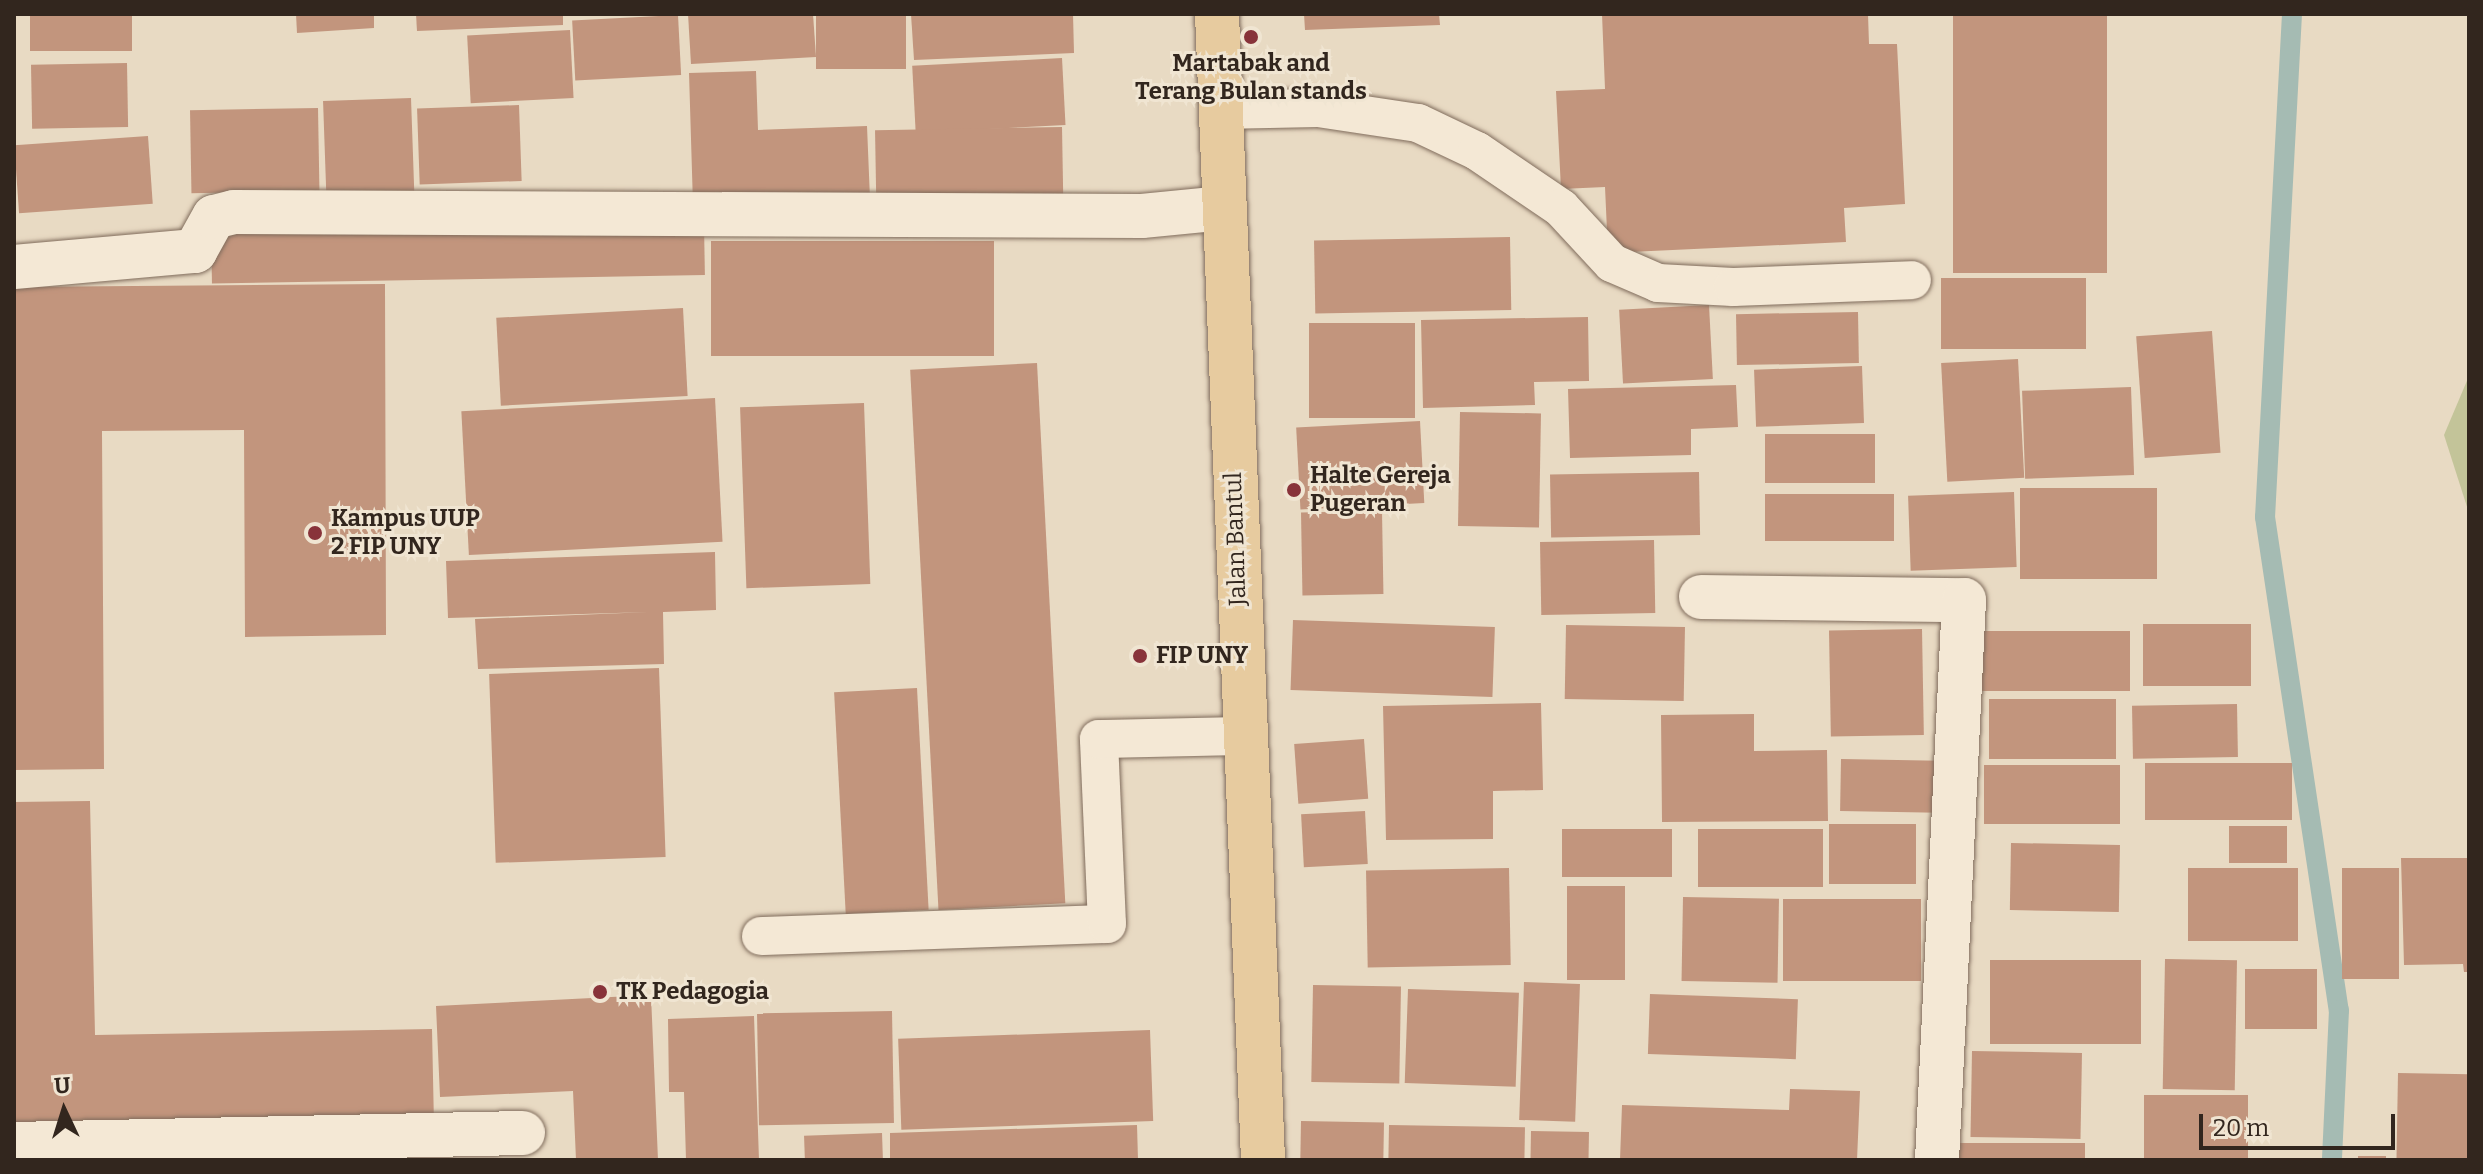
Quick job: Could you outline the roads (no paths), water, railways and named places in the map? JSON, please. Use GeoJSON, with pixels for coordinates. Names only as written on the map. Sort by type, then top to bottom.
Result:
{"type":"FeatureCollection","features":[{"type":"Feature","properties":{"kind":"main road","name":"Jalan Bantul"},"geometry":{"type":"LineString","coordinates":[[1217,14],[1263,1160]]}},
{"type":"Feature","properties":{"kind":"street"},"geometry":{"type":"LineString","coordinates":[[14,267],[195,251],[214,217],[234,212],[1142,216],[1224,208]]}},
{"type":"Feature","properties":{"kind":"street"},"geometry":{"type":"LineString","coordinates":[[1701,597],[1964,600],[1937,1160]]}},
{"type":"Feature","properties":{"kind":"street"},"geometry":{"type":"LineString","coordinates":[[14,1144],[523,1133]]}},
{"type":"Feature","properties":{"kind":"lane"},"geometry":{"type":"LineString","coordinates":[[1220,110],[1318,108],[1418,123],[1477,151],[1561,208],[1612,263],[1658,283],[1733,287],[1912,280]]}},
{"type":"Feature","properties":{"kind":"lane"},"geometry":{"type":"LineString","coordinates":[[761,936],[1107,924],[1099,739],[1244,736]]}},
{"type":"Feature","properties":{"kind":"waterway"},"geometry":{"type":"LineString","coordinates":[[2292,14],[2265,517],[2339,1010],[2332,1160]]}},
{"type":"Feature","properties":{"kind":"place","name":"Martabak and Terang Bulan stands"},"geometry":{"type":"Point","coordinates":[1251,37]}},
{"type":"Feature","properties":{"kind":"place","name":"Halte Gereja Pugeran"},"geometry":{"type":"Point","coordinates":[1294,490]}},
{"type":"Feature","properties":{"kind":"place","name":"Kampus UUP 2 FIP UNY"},"geometry":{"type":"Point","coordinates":[315,533]}},
{"type":"Feature","properties":{"kind":"place","name":"FIP UNY"},"geometry":{"type":"Point","coordinates":[1140,656]}},
{"type":"Feature","properties":{"kind":"place","name":"TK Pedagogia"},"geometry":{"type":"Point","coordinates":[600,992]}}]}
